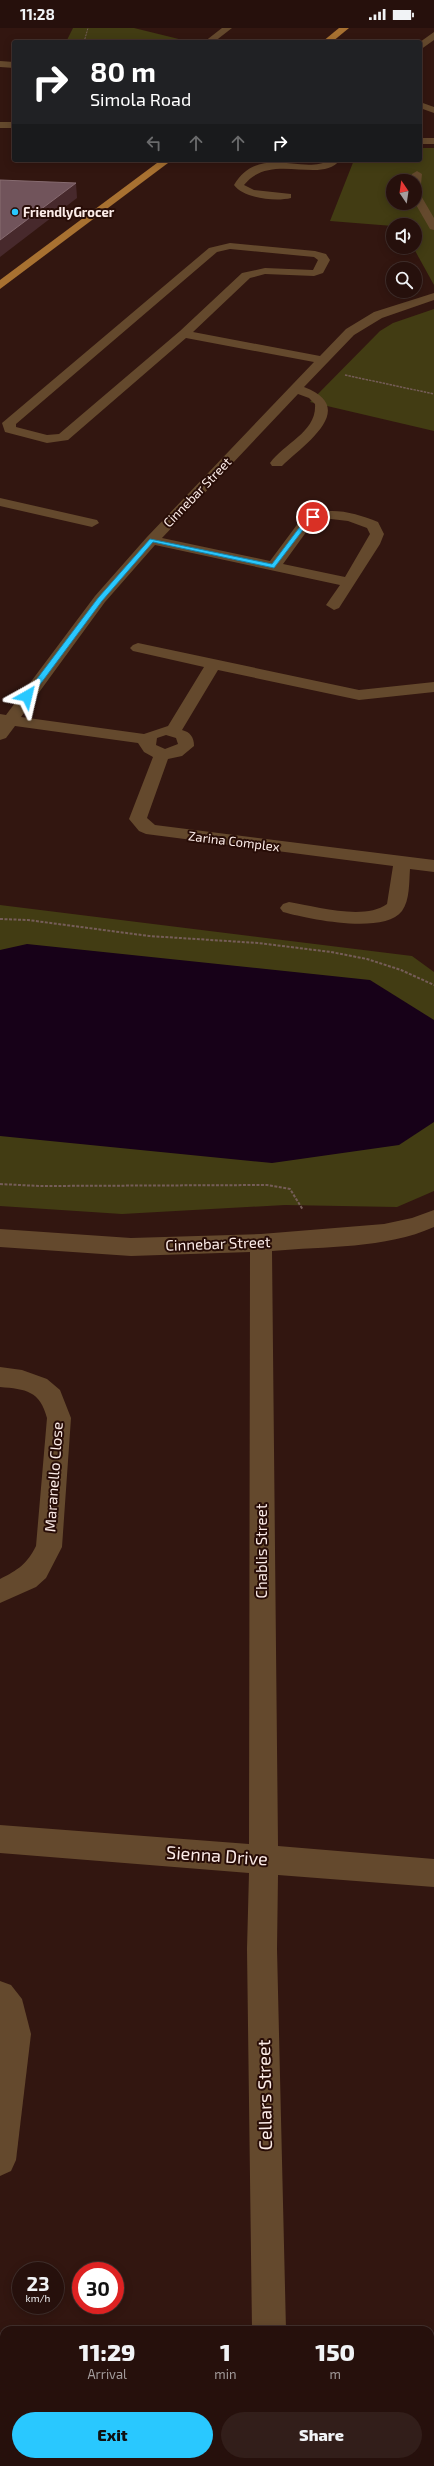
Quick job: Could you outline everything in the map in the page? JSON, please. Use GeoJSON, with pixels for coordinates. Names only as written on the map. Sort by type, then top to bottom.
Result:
{"type":"FeatureCollection","features":[{"type":"Feature","properties":{"kind":"main road"},"geometry":{"type":"LineString","coordinates":[[329,40],[345,28]]}},
{"type":"Feature","properties":{"kind":"main road"},"geometry":{"type":"LineString","coordinates":[[0,286],[164,162]]}},
{"type":"Feature","properties":{"kind":"street"},"geometry":{"type":"LineString","coordinates":[[211,40],[228,28]]}},
{"type":"Feature","properties":{"kind":"street"},"geometry":{"type":"LineString","coordinates":[[422,45],[434,35]]}},
{"type":"Feature","properties":{"kind":"street"},"geometry":{"type":"LineString","coordinates":[[0,64],[12,65]]}},
{"type":"Feature","properties":{"kind":"street"},"geometry":{"type":"LineString","coordinates":[[422,103],[434,99]]}},
{"type":"Feature","properties":{"kind":"street"},"geometry":{"type":"LineString","coordinates":[[422,105],[434,110]]}},
{"type":"Feature","properties":{"kind":"street"},"geometry":{"type":"LineString","coordinates":[[0,125],[12,125]]}},
{"type":"Feature","properties":{"kind":"street"},"geometry":{"type":"LineString","coordinates":[[422,141],[434,141]]}},
{"type":"Feature","properties":{"kind":"street"},"geometry":{"type":"LineString","coordinates":[[287,196],[249,192],[242,190],[239,185],[241,181],[259,167],[274,165],[322,166],[333,164],[334,162]]}},
{"type":"Feature","properties":{"kind":"street"},"geometry":{"type":"LineString","coordinates":[[422,206],[434,227]]}},
{"type":"Feature","properties":{"kind":"street"},"geometry":{"type":"LineString","coordinates":[[225,246],[315,254],[323,258],[318,271],[314,273],[265,271],[246,275],[184,334],[63,437],[47,439],[12,431],[9,427],[9,423],[213,250],[225,246]]}},
{"type":"Feature","properties":{"kind":"street","name":"Cinnebar Street"},"geometry":{"type":"LineString","coordinates":[[0,735],[5,720],[100,599],[152,540],[350,332],[369,319],[434,296]]}},
{"type":"Feature","properties":{"kind":"street"},"geometry":{"type":"LineString","coordinates":[[184,334],[323,360]]}},
{"type":"Feature","properties":{"kind":"street"},"geometry":{"type":"LineString","coordinates":[[278,463],[318,423],[324,413],[324,405],[320,398],[297,388]]}},
{"type":"Feature","properties":{"kind":"street"},"geometry":{"type":"LineString","coordinates":[[0,502],[92,523]]}},
{"type":"Feature","properties":{"kind":"street"},"geometry":{"type":"LineString","coordinates":[[274,566],[307,521],[313,517],[324,515],[365,521],[373,525],[377,534],[334,604]]}},
{"type":"Feature","properties":{"kind":"street"},"geometry":{"type":"LineString","coordinates":[[152,540],[348,582]]}},
{"type":"Feature","properties":{"kind":"street"},"geometry":{"type":"LineString","coordinates":[[138,648],[359,696],[434,687]]}},
{"type":"Feature","properties":{"kind":"street"},"geometry":{"type":"LineString","coordinates":[[173,731],[214,664]]}},
{"type":"Feature","properties":{"kind":"street"},"geometry":{"type":"LineString","coordinates":[[5,720],[147,739],[157,732],[173,731],[182,735],[186,740],[186,746],[172,754],[162,754],[149,749],[146,744],[147,739]]}},
{"type":"Feature","properties":{"kind":"street","name":"Zarina Complex"},"geometry":{"type":"LineString","coordinates":[[162,754],[138,819],[145,828],[434,866]]}},
{"type":"Feature","properties":{"kind":"street"},"geometry":{"type":"LineString","coordinates":[[289,908],[361,918],[388,914],[395,906],[402,862]]}},
{"type":"Feature","properties":{"kind":"street","name":"Cinnebar Street"},"geometry":{"type":"LineString","coordinates":[[0,1238],[131,1247],[261,1243],[384,1233],[416,1226],[434,1218]]}},
{"type":"Feature","properties":{"kind":"street","name":"Chablis Street"},"geometry":{"type":"LineString","coordinates":[[261,1243],[263,1860]]}},
{"type":"Feature","properties":{"kind":"street","name":"Maranello Close"},"geometry":{"type":"LineString","coordinates":[[0,1377],[28,1380],[39,1385],[48,1392],[56,1404],[59,1418],[49,1547],[41,1564],[27,1579],[0,1591]]}},
{"type":"Feature","properties":{"kind":"street","name":"Sienna Drive"},"geometry":{"type":"LineString","coordinates":[[0,1839],[434,1874]]}},
{"type":"Feature","properties":{"kind":"street","name":"Cellars Street"},"geometry":{"type":"LineString","coordinates":[[263,1860],[262,1949],[269,2326]]}},
{"type":"Feature","properties":{"kind":"street"},"geometry":{"type":"LineString","coordinates":[[0,1996],[11,2010],[16,2034],[0,2160]]}},
{"type":"Feature","properties":{"kind":"path"},"geometry":{"type":"LineString","coordinates":[[85,40],[88,28]]}},
{"type":"Feature","properties":{"kind":"path"},"geometry":{"type":"LineString","coordinates":[[340,374],[434,394]]}},
{"type":"Feature","properties":{"kind":"path"},"geometry":{"type":"LineString","coordinates":[[0,919],[18,919],[148,936],[259,942],[306,948],[396,967],[434,984]]}},
{"type":"Feature","properties":{"kind":"path"},"geometry":{"type":"LineString","coordinates":[[0,1184],[39,1186],[267,1184],[290,1189],[303,1210]]}},
{"type":"Feature","properties":{"kind":"shaded area"},"geometry":{"type":"Polygon","coordinates":[[[73,28],[134,28],[183,40],[67,40],[73,28]]]}},
{"type":"Feature","properties":{"kind":"shaded area"},"geometry":{"type":"Polygon","coordinates":[[[422,148],[434,148],[434,285],[417,254],[422,254],[422,218],[386,218],[386,225],[330,221],[353,162],[422,162],[422,148]]]}},
{"type":"Feature","properties":{"kind":"shaded area"},"geometry":{"type":"Polygon","coordinates":[[[434,309],[434,431],[310,402],[380,331],[393,323],[434,309]]]}},
{"type":"Feature","properties":{"kind":"shaded area"},"geometry":{"type":"Polygon","coordinates":[[[0,905],[412,956],[434,972],[434,1191],[397,1207],[285,1205],[122,1214],[0,1206],[0,905]]]}},
{"type":"Feature","properties":{"kind":"shaded area"},"geometry":{"type":"Polygon","coordinates":[[[27,944],[370,980],[434,1020],[434,1122],[399,1145],[272,1163],[0,1136],[0,950],[27,944]]]}},
{"type":"Feature","properties":{"kind":"building"},"geometry":{"type":"Polygon","coordinates":[[[0,180],[76,183],[0,240],[0,180]]]}},
{"type":"Feature","properties":{"kind":"place","name":"FriendlyGrocer"},"geometry":{"type":"Point","coordinates":[15,212]}},
{"type":"Feature","properties":{"kind":"route"},"geometry":{"type":"LineString","coordinates":[[27,696],[100,599],[152,540],[274,566],[307,521],[313,517]]}}]}
